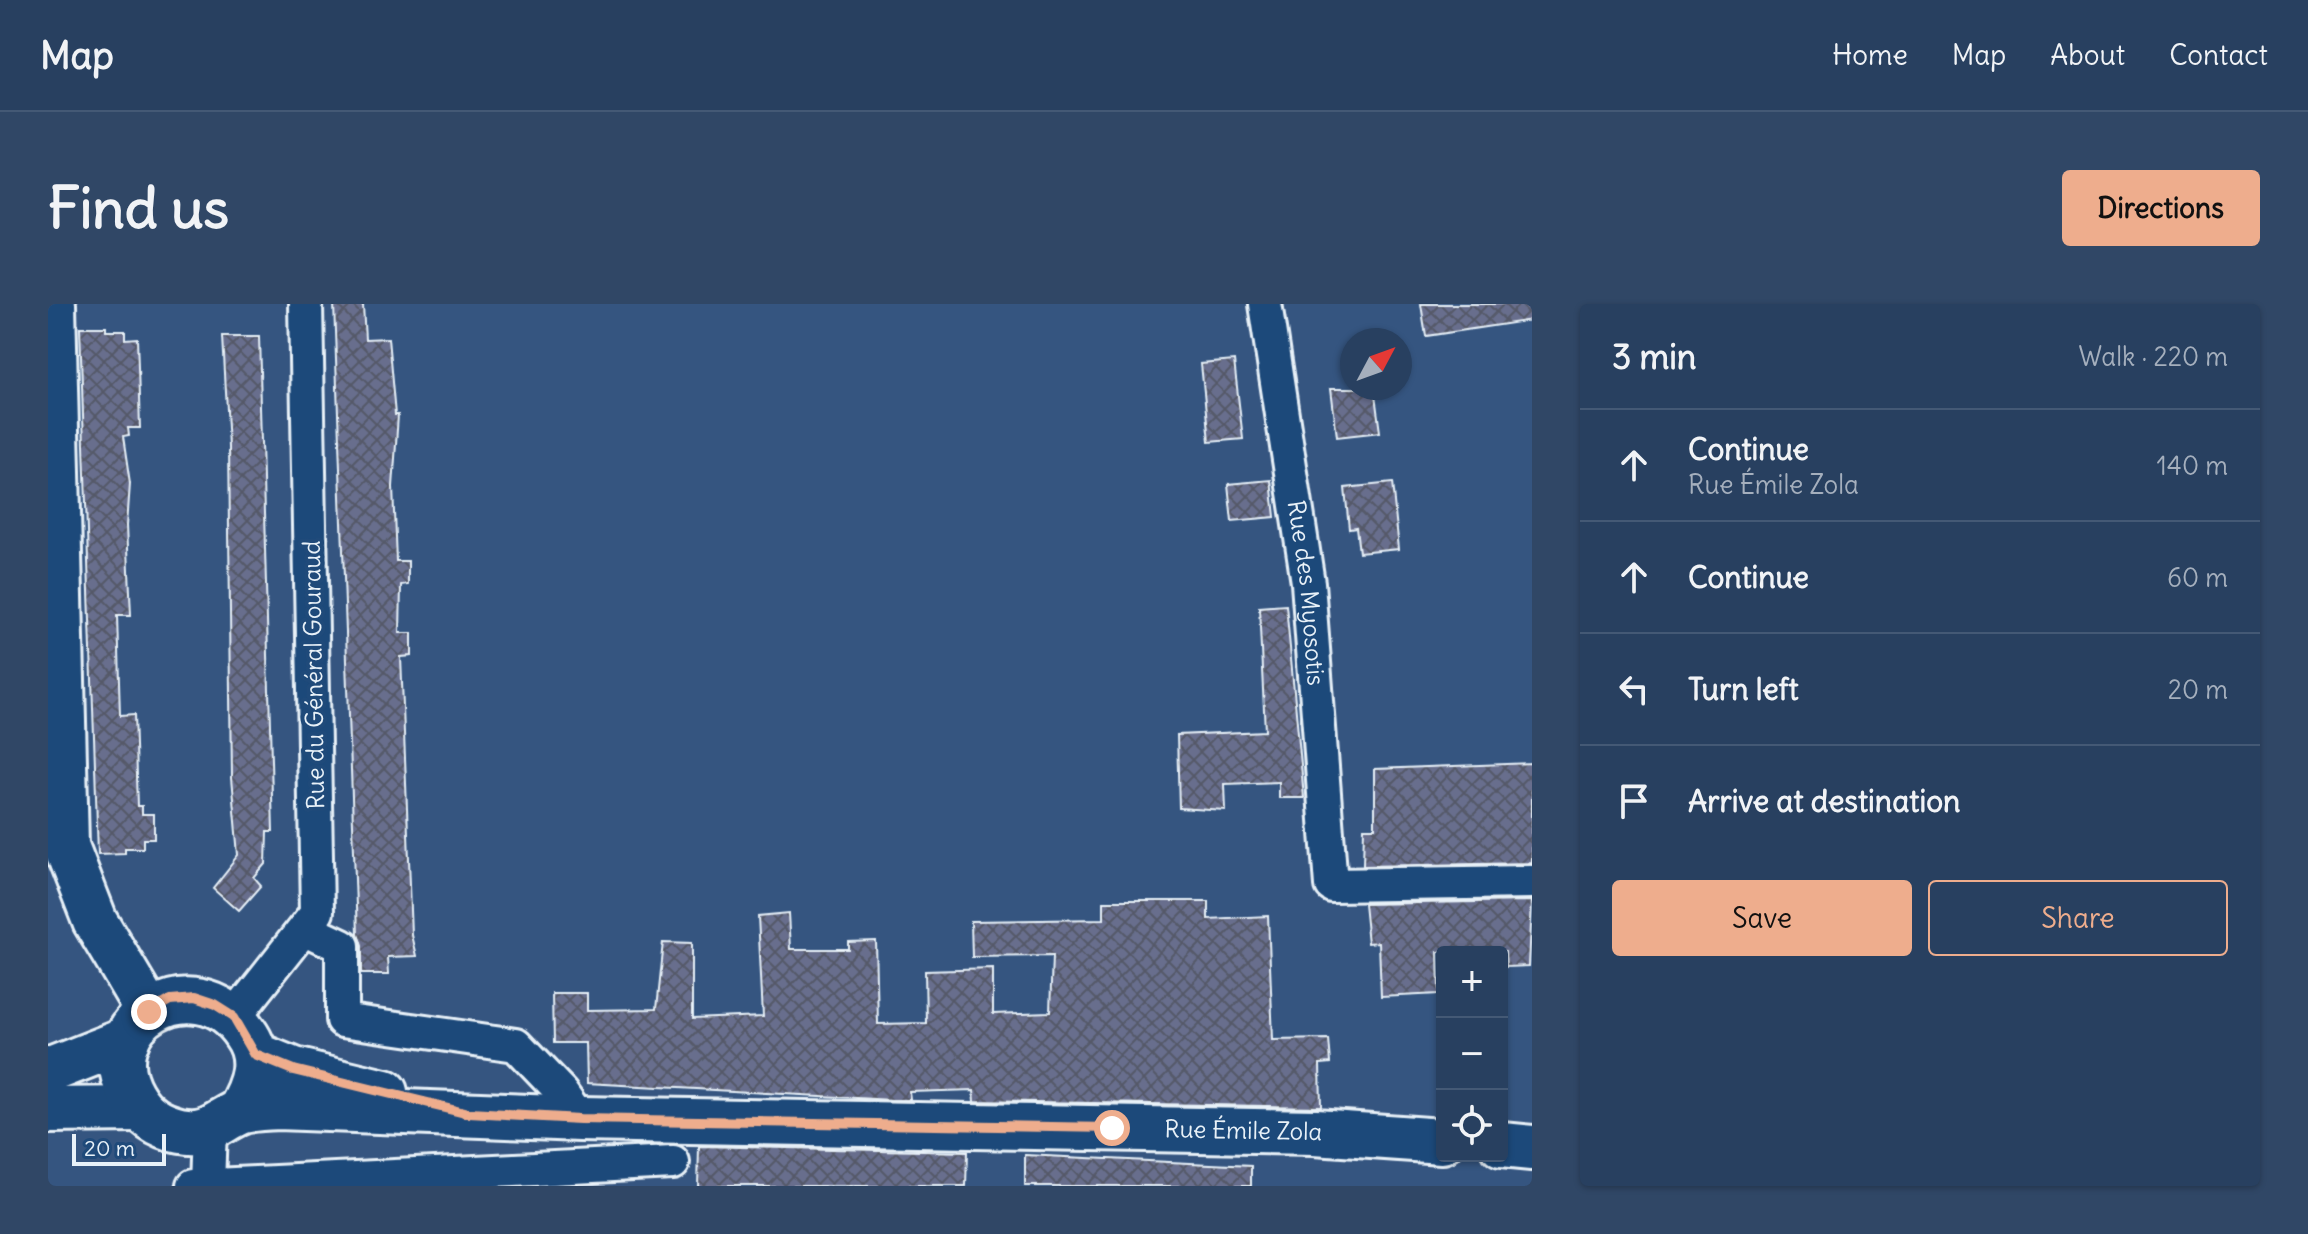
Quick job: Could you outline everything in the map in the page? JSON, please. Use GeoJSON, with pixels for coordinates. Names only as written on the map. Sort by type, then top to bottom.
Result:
{"type":"FeatureCollection","features":[{"type":"Feature","properties":{"kind":"street"},"geometry":{"type":"LineString","coordinates":[[53,304],[66,846],[138,1026],[121,1070],[140,1109],[158,1123],[181,1131],[278,1107],[469,1113]]}},
{"type":"Feature","properties":{"kind":"street","name":"Rue du Général Gouraud"},"geometry":{"type":"LineString","coordinates":[[234,1017],[317,912],[306,304]]}},
{"type":"Feature","properties":{"kind":"street","name":"Rue des Myosotis"},"geometry":{"type":"LineString","coordinates":[[1265,304],[1308,583],[1331,885],[1532,882]]}},
{"type":"Feature","properties":{"kind":"street"},"geometry":{"type":"LineString","coordinates":[[306,929],[342,946],[342,1020],[516,1045],[562,1093],[580,1119]]}},
{"type":"Feature","properties":{"kind":"street"},"geometry":{"type":"LineString","coordinates":[[48,1071],[138,1026],[170,1000],[194,998],[215,1005],[234,1017],[256,1055],[255,1076],[224,1120],[208,1185]]}},
{"type":"Feature","properties":{"kind":"street"},"geometry":{"type":"LineString","coordinates":[[256,1055],[293,1070],[469,1113]]}},
{"type":"Feature","properties":{"kind":"street"},"geometry":{"type":"LineString","coordinates":[[48,1110],[140,1109]]}},
{"type":"Feature","properties":{"kind":"street","name":"Rue Émile Zola"},"geometry":{"type":"LineString","coordinates":[[469,1113],[580,1119],[673,1156],[1315,1132],[1436,1141]]}},
{"type":"Feature","properties":{"kind":"street"},"geometry":{"type":"LineString","coordinates":[[1508,1146],[1532,1148]]}},
{"type":"Feature","properties":{"kind":"street"},"geometry":{"type":"LineString","coordinates":[[193,1186],[673,1156]]}},
{"type":"Feature","properties":{"kind":"building"},"geometry":{"type":"Polygon","coordinates":[[[334,304],[363,304],[365,339],[388,338],[395,415],[398,415],[393,487],[396,561],[408,561],[408,584],[401,585],[400,633],[412,633],[412,656],[401,657],[412,935],[417,956],[388,957],[389,974],[361,974],[361,946],[357,934],[334,304]]]}},
{"type":"Feature","properties":{"kind":"building"},"geometry":{"type":"Polygon","coordinates":[[[1421,304],[1532,304],[1532,320],[1426,336],[1421,304]]]}},
{"type":"Feature","properties":{"kind":"building"},"geometry":{"type":"Polygon","coordinates":[[[80,327],[106,327],[106,331],[125,331],[125,339],[137,338],[140,428],[128,428],[129,436],[123,437],[130,484],[127,525],[131,615],[117,615],[120,716],[134,715],[137,806],[142,806],[142,814],[154,814],[154,839],[143,839],[143,848],[125,848],[125,853],[98,854],[80,327]]]}},
{"type":"Feature","properties":{"kind":"building"},"geometry":{"type":"Polygon","coordinates":[[[222,336],[259,336],[273,832],[267,832],[266,864],[254,878],[261,886],[239,911],[213,888],[239,855],[232,777],[228,447],[222,336]]]}},
{"type":"Feature","properties":{"kind":"building"},"geometry":{"type":"Polygon","coordinates":[[[1234,361],[1243,439],[1209,442],[1201,364],[1234,361]]]}},
{"type":"Feature","properties":{"kind":"building"},"geometry":{"type":"Polygon","coordinates":[[[1331,388],[1340,388],[1340,400],[1376,400],[1380,432],[1337,437],[1331,388]]]}},
{"type":"Feature","properties":{"kind":"building"},"geometry":{"type":"Polygon","coordinates":[[[1271,480],[1275,517],[1232,521],[1228,484],[1271,480]]]}},
{"type":"Feature","properties":{"kind":"building"},"geometry":{"type":"Polygon","coordinates":[[[1392,483],[1399,549],[1359,553],[1356,528],[1349,529],[1345,488],[1392,483]]]}},
{"type":"Feature","properties":{"kind":"building"},"geometry":{"type":"Polygon","coordinates":[[[1286,605],[1304,798],[1279,798],[1279,782],[1225,784],[1226,811],[1179,808],[1177,735],[1265,731],[1259,607],[1286,605]]]}},
{"type":"Feature","properties":{"kind":"building"},"geometry":{"type":"Polygon","coordinates":[[[1532,763],[1532,863],[1363,866],[1364,828],[1375,828],[1375,769],[1532,763]]]}},
{"type":"Feature","properties":{"kind":"building"},"geometry":{"type":"Polygon","coordinates":[[[1104,901],[1208,901],[1208,919],[1268,916],[1273,1040],[1328,1039],[1330,1063],[1320,1064],[1321,1107],[975,1101],[974,1090],[910,1092],[911,1100],[892,1100],[587,1083],[586,1043],[553,1043],[552,993],[587,993],[587,1010],[656,1009],[663,942],[692,943],[692,1019],[763,1016],[758,916],[789,913],[791,949],[848,949],[848,942],[876,941],[878,1024],[926,1023],[925,971],[993,969],[993,1014],[1050,1012],[1052,956],[972,957],[971,921],[1104,919],[1104,901]]]}},
{"type":"Feature","properties":{"kind":"building"},"geometry":{"type":"Polygon","coordinates":[[[1532,901],[1529,966],[1508,967],[1508,946],[1436,946],[1436,994],[1381,997],[1379,942],[1368,943],[1364,904],[1532,901]]]}},
{"type":"Feature","properties":{"kind":"building"},"geometry":{"type":"Polygon","coordinates":[[[699,1146],[967,1152],[966,1186],[698,1186],[699,1146]]]}},
{"type":"Feature","properties":{"kind":"building"},"geometry":{"type":"Polygon","coordinates":[[[1025,1155],[1251,1166],[1251,1186],[1025,1186],[1025,1155]]]}},
{"type":"Feature","properties":{"kind":"route"},"geometry":{"type":"LineString","coordinates":[[149,1012],[170,1000],[194,998],[215,1005],[234,1017],[248,1036],[256,1055],[293,1070],[469,1113],[580,1119],[1112,1128]]}}]}
